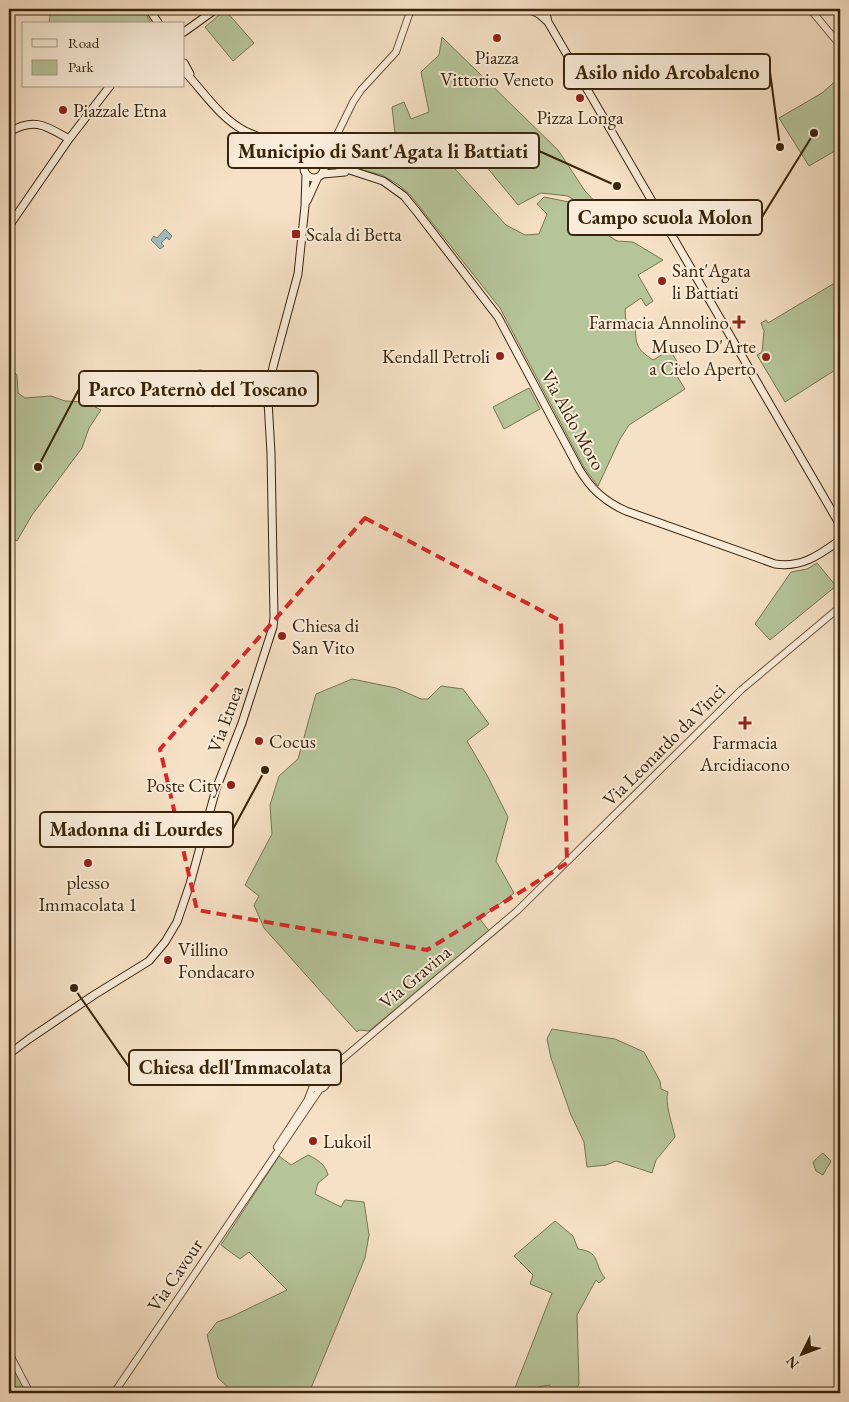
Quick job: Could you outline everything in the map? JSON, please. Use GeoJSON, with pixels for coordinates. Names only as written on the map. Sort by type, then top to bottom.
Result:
{"type":"FeatureCollection","features":[{"type":"Feature","properties":{"kind":"main road"},"geometry":{"type":"LineString","coordinates":[[149,9],[158,22]]}},
{"type":"Feature","properties":{"kind":"main road"},"geometry":{"type":"LineString","coordinates":[[185,31],[216,9]]}},
{"type":"Feature","properties":{"kind":"main road"},"geometry":{"type":"LineString","coordinates":[[545,9],[548,22],[840,525]]}},
{"type":"Feature","properties":{"kind":"main road"},"geometry":{"type":"LineString","coordinates":[[534,10],[548,22]]}},
{"type":"Feature","properties":{"kind":"main road"},"geometry":{"type":"LineString","coordinates":[[185,64],[196,85]]}},
{"type":"Feature","properties":{"kind":"main road"},"geometry":{"type":"LineString","coordinates":[[185,72],[228,120],[245,130],[303,152],[321,167],[339,168],[350,172]]}},
{"type":"Feature","properties":{"kind":"main road"},"geometry":{"type":"LineString","coordinates":[[9,226],[69,139],[108,88]]}},
{"type":"Feature","properties":{"kind":"main road"},"geometry":{"type":"LineString","coordinates":[[9,132],[22,125],[34,124],[48,127],[69,139]]}},
{"type":"Feature","properties":{"kind":"main road"},"geometry":{"type":"LineString","coordinates":[[292,148],[305,165],[305,206]]}},
{"type":"Feature","properties":{"kind":"main road"},"geometry":{"type":"LineString","coordinates":[[305,165],[308,160],[321,167],[350,172]]}},
{"type":"Feature","properties":{"kind":"main road"},"geometry":{"type":"LineString","coordinates":[[306,174],[310,178],[321,167]]}},
{"type":"Feature","properties":{"kind":"main road"},"geometry":{"type":"LineString","coordinates":[[305,206],[321,167]]}},
{"type":"Feature","properties":{"kind":"main road","name":"Via Aldo Moro"},"geometry":{"type":"LineString","coordinates":[[350,172],[372,176],[383,181],[404,196],[482,294],[498,316],[579,469],[592,489],[605,500],[626,511],[775,564],[794,565],[801,563],[840,540]]}},
{"type":"Feature","properties":{"kind":"main road","name":"Via Etnea"},"geometry":{"type":"LineString","coordinates":[[9,1054],[94,995],[149,961],[165,942],[177,922],[190,884],[216,789],[242,722],[273,627],[271,453],[268,401],[273,367],[298,274],[305,206]]}},
{"type":"Feature","properties":{"kind":"street"},"geometry":{"type":"LineString","coordinates":[[321,167],[353,102],[361,90],[396,52],[411,9]]}},
{"type":"Feature","properties":{"kind":"street"},"geometry":{"type":"LineString","coordinates":[[810,9],[840,45]]}},
{"type":"Feature","properties":{"kind":"street"},"geometry":{"type":"LineString","coordinates":[[328,153],[339,168]]}},
{"type":"Feature","properties":{"kind":"street","name":"Via Leonardo da Vinci"},"geometry":{"type":"LineString","coordinates":[[517,911],[742,689],[840,607]]}},
{"type":"Feature","properties":{"kind":"street","name":"Via Gravina"},"geometry":{"type":"LineString","coordinates":[[324,1075],[517,911]]}},
{"type":"Feature","properties":{"kind":"street"},"geometry":{"type":"LineString","coordinates":[[316,1074],[324,1075],[326,1085],[320,1089],[313,1086],[312,1077],[316,1074]]}},
{"type":"Feature","properties":{"kind":"street","name":"Via Cavour"},"geometry":{"type":"LineString","coordinates":[[262,1174],[273,1152],[307,1101],[313,1086]]}},
{"type":"Feature","properties":{"kind":"street","name":"Via Cavour"},"geometry":{"type":"LineString","coordinates":[[114,1393],[320,1089]]}},
{"type":"Feature","properties":{"kind":"street"},"geometry":{"type":"LineString","coordinates":[[9,1353],[30,1393]]}},
{"type":"Feature","properties":{"kind":"highlighted area"},"geometry":{"type":"Polygon","coordinates":[[[365,518],[561,621],[567,863],[427,950],[197,910],[160,749],[365,518]]]}},
{"type":"Feature","properties":{"kind":"green space"},"geometry":{"type":"Polygon","coordinates":[[[44,9],[143,9],[151,22],[49,22],[50,16],[44,9]]]}},
{"type":"Feature","properties":{"kind":"green space"},"geometry":{"type":"Polygon","coordinates":[[[225,10],[254,43],[233,61],[205,27],[225,10]]]}},
{"type":"Feature","properties":{"kind":"green space"},"geometry":{"type":"Polygon","coordinates":[[[442,37],[558,150],[585,191],[601,208],[606,221],[568,196],[541,193],[518,205],[476,154],[455,169],[506,225],[525,235],[539,234],[547,214],[537,204],[544,197],[569,202],[577,211],[602,224],[606,234],[617,241],[633,242],[663,260],[638,275],[653,301],[646,306],[641,298],[625,309],[626,323],[635,323],[638,345],[653,360],[670,350],[681,368],[675,373],[685,389],[629,425],[620,439],[598,486],[585,469],[500,308],[411,196],[399,185],[382,175],[339,164],[333,154],[335,148],[354,156],[389,155],[397,151],[392,107],[404,102],[411,119],[429,112],[421,72],[439,55],[442,37]]]}},
{"type":"Feature","properties":{"kind":"green space"},"geometry":{"type":"Polygon","coordinates":[[[840,77],[840,148],[809,166],[779,118],[822,93],[840,77]]]}},
{"type":"Feature","properties":{"kind":"green space"},"geometry":{"type":"Polygon","coordinates":[[[838,281],[840,284],[840,367],[785,402],[757,355],[762,352],[764,331],[761,323],[766,320],[768,323],[838,281]]]}},
{"type":"Feature","properties":{"kind":"green space"},"geometry":{"type":"Polygon","coordinates":[[[9,368],[17,375],[18,393],[25,398],[51,396],[65,401],[86,402],[101,410],[89,428],[82,448],[32,515],[17,541],[9,536],[9,368]]]}},
{"type":"Feature","properties":{"kind":"green space"},"geometry":{"type":"Polygon","coordinates":[[[200,370],[235,375],[240,380],[240,383],[213,407],[178,386],[190,374],[200,370]]]}},
{"type":"Feature","properties":{"kind":"green space"},"geometry":{"type":"Polygon","coordinates":[[[529,388],[540,409],[504,429],[493,407],[529,388]]]}},
{"type":"Feature","properties":{"kind":"green space"},"geometry":{"type":"Polygon","coordinates":[[[817,563],[836,586],[770,640],[755,624],[791,572],[807,569],[817,563]]]}},
{"type":"Feature","properties":{"kind":"green space"},"geometry":{"type":"Polygon","coordinates":[[[352,679],[396,688],[421,699],[428,699],[441,686],[463,689],[489,724],[467,741],[508,817],[496,861],[514,893],[480,919],[489,931],[369,1031],[359,1030],[357,1032],[264,928],[254,905],[259,896],[245,885],[272,834],[270,805],[279,776],[298,759],[316,694],[352,679]]]}},
{"type":"Feature","properties":{"kind":"green space"},"geometry":{"type":"Polygon","coordinates":[[[552,1029],[615,1039],[644,1052],[660,1081],[661,1089],[668,1092],[668,1108],[675,1137],[656,1160],[652,1173],[616,1161],[606,1165],[587,1167],[584,1142],[571,1115],[551,1058],[547,1039],[552,1029]]]}},
{"type":"Feature","properties":{"kind":"green space"},"geometry":{"type":"Polygon","coordinates":[[[823,1153],[831,1161],[823,1175],[816,1171],[813,1163],[823,1153]]]}},
{"type":"Feature","properties":{"kind":"green space"},"geometry":{"type":"Polygon","coordinates":[[[308,1155],[321,1163],[328,1175],[318,1183],[315,1194],[341,1207],[345,1200],[364,1202],[369,1235],[365,1258],[309,1393],[234,1393],[218,1378],[207,1335],[217,1322],[287,1290],[249,1252],[240,1259],[221,1245],[279,1156],[291,1165],[308,1155]]]}},
{"type":"Feature","properties":{"kind":"green space"},"geometry":{"type":"Polygon","coordinates":[[[555,1221],[573,1236],[578,1249],[585,1250],[596,1259],[605,1278],[599,1283],[596,1280],[577,1315],[579,1384],[574,1393],[550,1393],[550,1385],[538,1387],[537,1390],[531,1393],[513,1393],[552,1293],[530,1284],[533,1275],[514,1256],[555,1221]]]}},
{"type":"Feature","properties":{"kind":"green space"},"geometry":{"type":"Polygon","coordinates":[[[9,1359],[24,1388],[19,1393],[9,1393],[9,1359]]]}},
{"type":"Feature","properties":{"kind":"water"},"geometry":{"type":"Polygon","coordinates":[[[165,229],[172,236],[169,240],[167,237],[161,243],[164,246],[160,249],[151,240],[154,236],[157,238],[165,229]]]}},
{"type":"Feature","properties":{"kind":"place","name":"Piazza Vittorio Veneto"},"geometry":{"type":"Point","coordinates":[497,38]}},
{"type":"Feature","properties":{"kind":"place","name":"Pizza Longa"},"geometry":{"type":"Point","coordinates":[580,98]}},
{"type":"Feature","properties":{"kind":"place","name":"Piazzale Etna"},"geometry":{"type":"Point","coordinates":[63,110]}},
{"type":"Feature","properties":{"kind":"place","name":"Campo scuola Molon"},"geometry":{"type":"Point","coordinates":[814,133]}},
{"type":"Feature","properties":{"kind":"place","name":"Asilo nido Arcobaleno"},"geometry":{"type":"Point","coordinates":[780,147]}},
{"type":"Feature","properties":{"kind":"place","name":"Municipio di Sant'Agata li Battiati"},"geometry":{"type":"Point","coordinates":[617,186]}},
{"type":"Feature","properties":{"kind":"place","name":"Scala di Betta"},"geometry":{"type":"Point","coordinates":[296,234]}},
{"type":"Feature","properties":{"kind":"place","name":"Sant'Agata li Battiati"},"geometry":{"type":"Point","coordinates":[662,281]}},
{"type":"Feature","properties":{"kind":"place","name":"Farmacia Annolino"},"geometry":{"type":"Point","coordinates":[739,322]}},
{"type":"Feature","properties":{"kind":"place","name":"Kendall Petroli"},"geometry":{"type":"Point","coordinates":[500,356]}},
{"type":"Feature","properties":{"kind":"place","name":"Museo D'Arte a Cielo Aperto"},"geometry":{"type":"Point","coordinates":[766,357]}},
{"type":"Feature","properties":{"kind":"place","name":"Parco Paternò del Toscano"},"geometry":{"type":"Point","coordinates":[38,467]}},
{"type":"Feature","properties":{"kind":"place","name":"Chiesa di San Vito"},"geometry":{"type":"Point","coordinates":[282,636]}},
{"type":"Feature","properties":{"kind":"place","name":"Farmacia Arcidiacono"},"geometry":{"type":"Point","coordinates":[745,723]}},
{"type":"Feature","properties":{"kind":"place","name":"Cocus"},"geometry":{"type":"Point","coordinates":[259,741]}},
{"type":"Feature","properties":{"kind":"place","name":"Madonna di Lourdes"},"geometry":{"type":"Point","coordinates":[265,770]}},
{"type":"Feature","properties":{"kind":"place","name":"Poste City"},"geometry":{"type":"Point","coordinates":[231,785]}},
{"type":"Feature","properties":{"kind":"place","name":"plesso Immacolata 1"},"geometry":{"type":"Point","coordinates":[88,863]}},
{"type":"Feature","properties":{"kind":"place","name":"Villino Fondacaro"},"geometry":{"type":"Point","coordinates":[168,960]}},
{"type":"Feature","properties":{"kind":"place","name":"Chiesa dell'Immacolata"},"geometry":{"type":"Point","coordinates":[74,988]}},
{"type":"Feature","properties":{"kind":"place","name":"Lukoil"},"geometry":{"type":"Point","coordinates":[313,1141]}}]}
